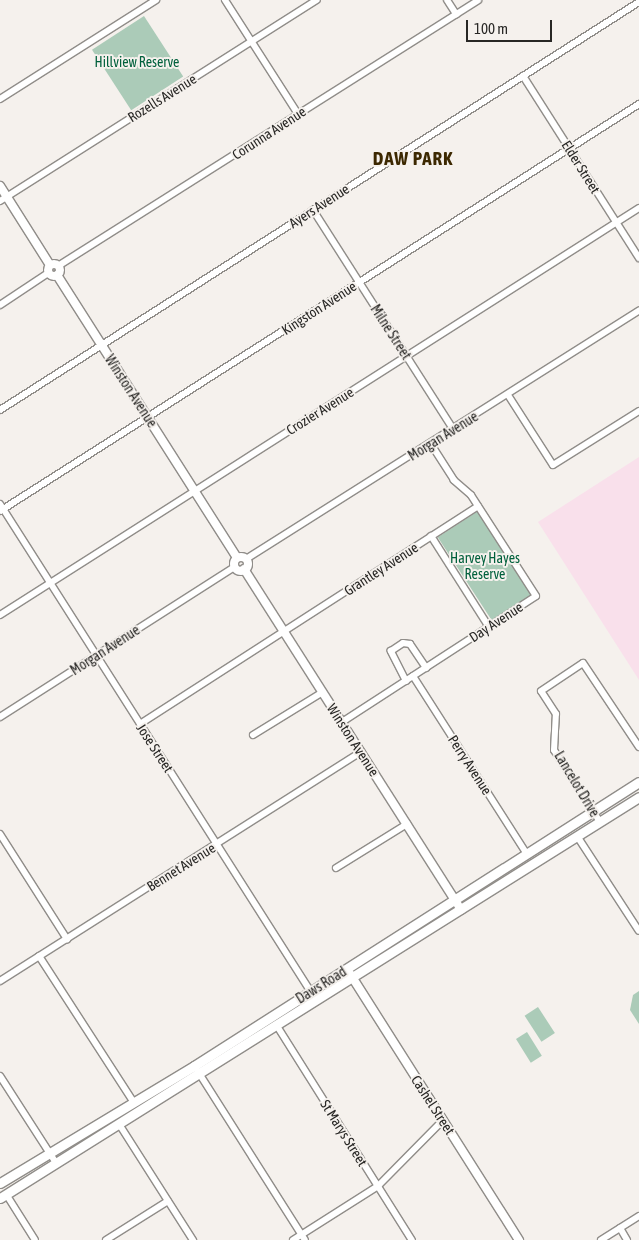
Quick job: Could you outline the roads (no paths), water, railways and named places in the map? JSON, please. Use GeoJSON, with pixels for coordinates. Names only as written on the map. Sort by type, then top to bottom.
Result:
{"type":"FeatureCollection","features":[{"type":"Feature","properties":{"kind":"main road","name":"Daws Road"},"geometry":{"type":"LineString","coordinates":[[3,1196],[119,1124],[311,992],[639,782]]}},
{"type":"Feature","properties":{"kind":"main road","name":"Daws Road"},"geometry":{"type":"LineString","coordinates":[[0,1183],[134,1103],[277,1026],[639,797]]}},
{"type":"Feature","properties":{"kind":"street"},"geometry":{"type":"LineString","coordinates":[[0,100],[156,0]]}},
{"type":"Feature","properties":{"kind":"street"},"geometry":{"type":"LineString","coordinates":[[225,0],[298,114]]}},
{"type":"Feature","properties":{"kind":"street","name":"Rozells Avenue"},"geometry":{"type":"LineString","coordinates":[[3,199],[317,0]]}},
{"type":"Feature","properties":{"kind":"street"},"geometry":{"type":"LineString","coordinates":[[446,0],[456,14]]}},
{"type":"Feature","properties":{"kind":"street","name":"Corunna Avenue"},"geometry":{"type":"LineString","coordinates":[[54,265],[478,0]]}},
{"type":"Feature","properties":{"kind":"street","name":"Ayers Avenue"},"geometry":{"type":"LineString","coordinates":[[0,410],[639,2]]}},
{"type":"Feature","properties":{"kind":"street","name":"Elder Street"},"geometry":{"type":"LineString","coordinates":[[523,76],[639,258]]}},
{"type":"Feature","properties":{"kind":"street","name":"Kingston Avenue"},"geometry":{"type":"LineString","coordinates":[[1,508],[148,417],[639,104]]}},
{"type":"Feature","properties":{"kind":"street"},"geometry":{"type":"LineString","coordinates":[[0,186],[3,199],[54,265],[57,275],[48,274]]}},
{"type":"Feature","properties":{"kind":"street","name":"Crozier Avenue"},"geometry":{"type":"LineString","coordinates":[[0,615],[639,208]]}},
{"type":"Feature","properties":{"kind":"street","name":"Milne Street"},"geometry":{"type":"LineString","coordinates":[[313,210],[453,429]]}},
{"type":"Feature","properties":{"kind":"street"},"geometry":{"type":"LineString","coordinates":[[0,305],[48,274],[54,265]]}},
{"type":"Feature","properties":{"kind":"street","name":"Winston Avenue"},"geometry":{"type":"LineString","coordinates":[[57,275],[237,558]]}},
{"type":"Feature","properties":{"kind":"street","name":"Morgan Avenue"},"geometry":{"type":"LineString","coordinates":[[246,560],[639,311]]}},
{"type":"Feature","properties":{"kind":"street"},"geometry":{"type":"LineString","coordinates":[[508,395],[553,465],[639,410]]}},
{"type":"Feature","properties":{"kind":"street","name":"Day Avenue"},"geometry":{"type":"LineString","coordinates":[[342,722],[536,596],[478,506],[454,480],[431,444]]}},
{"type":"Feature","properties":{"kind":"street","name":"Grantley Avenue"},"geometry":{"type":"LineString","coordinates":[[140,724],[478,506]]}},
{"type":"Feature","properties":{"kind":"street","name":"Jose Street"},"geometry":{"type":"LineString","coordinates":[[1,508],[311,992]]}},
{"type":"Feature","properties":{"kind":"street"},"geometry":{"type":"LineString","coordinates":[[431,536],[489,627]]}},
{"type":"Feature","properties":{"kind":"street"},"geometry":{"type":"LineString","coordinates":[[237,558],[246,560],[244,569],[235,566],[237,558]]}},
{"type":"Feature","properties":{"kind":"street","name":"Morgan Avenue"},"geometry":{"type":"LineString","coordinates":[[0,717],[235,566]]}},
{"type":"Feature","properties":{"kind":"street","name":"Winston Avenue"},"geometry":{"type":"LineString","coordinates":[[244,569],[461,910]]}},
{"type":"Feature","properties":{"kind":"street"},"geometry":{"type":"LineString","coordinates":[[409,678],[391,651],[404,643],[410,644],[426,668]]}},
{"type":"Feature","properties":{"kind":"street","name":"Lancelot Drive"},"geometry":{"type":"LineString","coordinates":[[600,822],[554,750],[556,714],[541,691],[584,663],[639,747]]}},
{"type":"Feature","properties":{"kind":"street","name":"Perry Avenue"},"geometry":{"type":"LineString","coordinates":[[409,678],[526,854]]}},
{"type":"Feature","properties":{"kind":"street"},"geometry":{"type":"LineString","coordinates":[[253,735],[323,692]]}},
{"type":"Feature","properties":{"kind":"street","name":"Bennet Avenue"},"geometry":{"type":"LineString","coordinates":[[0,981],[361,752]]}},
{"type":"Feature","properties":{"kind":"street"},"geometry":{"type":"LineString","coordinates":[[336,868],[407,824]]}},
{"type":"Feature","properties":{"kind":"street"},"geometry":{"type":"LineString","coordinates":[[0,834],[67,939]]}},
{"type":"Feature","properties":{"kind":"street"},"geometry":{"type":"LineString","coordinates":[[577,836],[639,931]]}},
{"type":"Feature","properties":{"kind":"street"},"geometry":{"type":"LineString","coordinates":[[39,956],[134,1103]]}},
{"type":"Feature","properties":{"kind":"street","name":"Cashel Street"},"geometry":{"type":"LineString","coordinates":[[347,969],[519,1240]]}},
{"type":"Feature","properties":{"kind":"street","name":"St Marys Street"},"geometry":{"type":"LineString","coordinates":[[277,1026],[412,1240]]}},
{"type":"Feature","properties":{"kind":"street"},"geometry":{"type":"LineString","coordinates":[[197,1070],[303,1237]]}},
{"type":"Feature","properties":{"kind":"street"},"geometry":{"type":"LineString","coordinates":[[0,1076],[56,1163]]}},
{"type":"Feature","properties":{"kind":"street"},"geometry":{"type":"LineString","coordinates":[[293,1240],[303,1237],[378,1186],[443,1120]]}},
{"type":"Feature","properties":{"kind":"street"},"geometry":{"type":"LineString","coordinates":[[119,1124],[193,1240]]}},
{"type":"Feature","properties":{"kind":"street"},"geometry":{"type":"LineString","coordinates":[[3,1196],[35,1240]]}},
{"type":"Feature","properties":{"kind":"street"},"geometry":{"type":"LineString","coordinates":[[106,1240],[168,1201]]}},
{"type":"Feature","properties":{"kind":"street"},"geometry":{"type":"LineString","coordinates":[[601,1240],[639,1216]]}},
{"type":"Feature","properties":{"kind":"street"},"geometry":{"type":"LineString","coordinates":[[620,1228],[627,1240]]}},
{"type":"Feature","properties":{"kind":"district","name":"DAW PARK"},"geometry":{"type":"Point","coordinates":[413,159]}},
{"type":"Feature","properties":{"kind":"park label","name":"Hillview Reserve"},"geometry":{"type":"Point","coordinates":[137,62]}},
{"type":"Feature","properties":{"kind":"park label","name":"Harvey Hayes Reserve"},"geometry":{"type":"Point","coordinates":[485,566]}}]}
